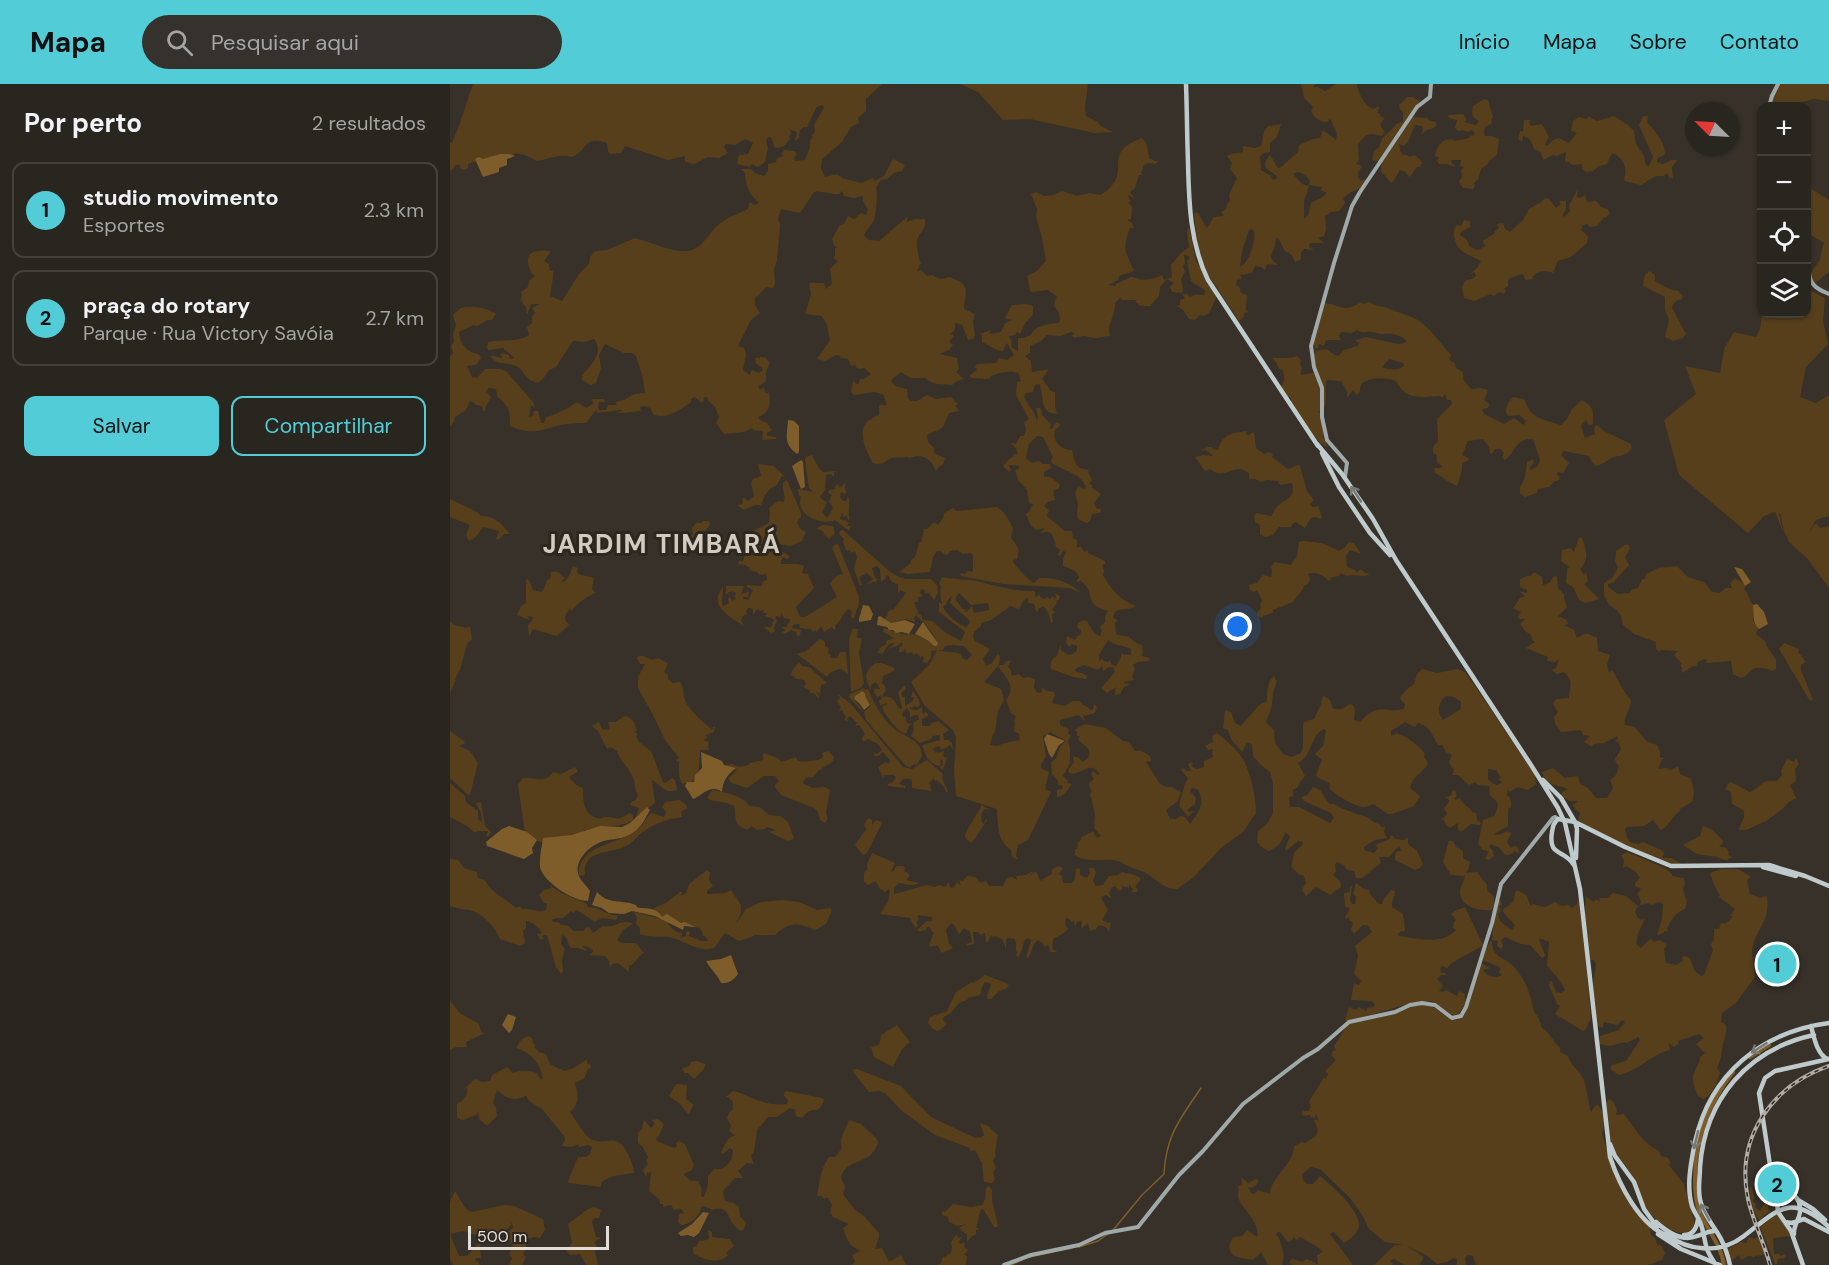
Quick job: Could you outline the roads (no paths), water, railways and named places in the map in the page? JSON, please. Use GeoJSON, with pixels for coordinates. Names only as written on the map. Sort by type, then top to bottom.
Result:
{"type":"FeatureCollection","features":[{"type":"Feature","properties":{"kind":"main road"},"geometry":{"type":"LineString","coordinates":[[1186,84],[1189,211],[1201,267],[1317,444],[1339,487],[1363,521],[1368,527],[1372,527],[1369,513]]}},
{"type":"Feature","properties":{"kind":"main road"},"geometry":{"type":"LineString","coordinates":[[1339,487],[1338,480],[1347,463],[1330,446],[1327,438],[1322,417],[1322,388],[1314,367],[1312,339],[1332,269],[1356,199],[1417,107],[1430,97],[1431,84]]}},
{"type":"Feature","properties":{"kind":"main road"},"geometry":{"type":"LineString","coordinates":[[1770,102],[1778,84]]}},
{"type":"Feature","properties":{"kind":"main road"},"geometry":{"type":"LineString","coordinates":[[1807,264],[1812,284],[1829,294]]}},
{"type":"Feature","properties":{"kind":"main road"},"geometry":{"type":"LineString","coordinates":[[1317,444],[1343,472],[1396,560],[1468,666],[1563,820],[1570,839],[1587,942],[1610,1157],[1622,1187],[1658,1234],[1674,1245],[1718,1264],[1728,1262],[1722,1240],[1714,1231],[1701,1205],[1699,1195],[1703,1145],[1716,1106],[1735,1078],[1768,1052],[1795,1039],[1814,1034]]}},
{"type":"Feature","properties":{"kind":"main road"},"geometry":{"type":"LineString","coordinates":[[1363,521],[1370,533],[1389,553],[1499,717]]}},
{"type":"Feature","properties":{"kind":"main road"},"geometry":{"type":"LineString","coordinates":[[1537,775],[1561,798],[1575,822],[1576,870]]}},
{"type":"Feature","properties":{"kind":"main road"},"geometry":{"type":"LineString","coordinates":[[1568,812],[1568,817],[1553,826],[1551,841],[1553,850],[1570,859],[1576,870]]}},
{"type":"Feature","properties":{"kind":"main road"},"geometry":{"type":"LineString","coordinates":[[1004,1265],[1031,1255],[1079,1245],[1105,1233],[1138,1227],[1179,1175],[1243,1104],[1318,1049],[1349,1022],[1395,1012],[1422,1002],[1434,1005],[1452,1018],[1461,1016],[1466,1007],[1488,937],[1501,884],[1555,817],[1575,822],[1671,866],[1772,866],[1805,876],[1829,888]]}},
{"type":"Feature","properties":{"kind":"main road"},"geometry":{"type":"LineString","coordinates":[[1577,837],[1581,830],[1588,829]]}},
{"type":"Feature","properties":{"kind":"main road"},"geometry":{"type":"LineString","coordinates":[[1558,852],[1562,853],[1567,849],[1570,839]]}},
{"type":"Feature","properties":{"kind":"main road"},"geometry":{"type":"LineString","coordinates":[[1718,1264],[1707,1249],[1704,1233],[1691,1204],[1689,1179],[1697,1134],[1709,1102],[1729,1073],[1743,1058],[1764,1044],[1782,1035],[1829,1023]]}},
{"type":"Feature","properties":{"kind":"main road"},"geometry":{"type":"LineString","coordinates":[[1811,1026],[1821,1053],[1829,1059]]}},
{"type":"Feature","properties":{"kind":"main road"},"geometry":{"type":"LineString","coordinates":[[1818,1062],[1821,1053]]}},
{"type":"Feature","properties":{"kind":"main road"},"geometry":{"type":"LineString","coordinates":[[1804,1265],[1791,1231],[1778,1212],[1760,1105],[1760,1088],[1769,1074],[1782,1068],[1829,1059]]}},
{"type":"Feature","properties":{"kind":"main road"},"geometry":{"type":"LineString","coordinates":[[1606,1126],[1612,1151],[1633,1179],[1642,1204],[1651,1219],[1668,1236]]}},
{"type":"Feature","properties":{"kind":"main road"},"geometry":{"type":"LineString","coordinates":[[1770,1159],[1778,1181],[1798,1200],[1813,1209],[1829,1228]]}},
{"type":"Feature","properties":{"kind":"main road"},"geometry":{"type":"LineString","coordinates":[[1622,1187],[1620,1178],[1622,1176],[1626,1175],[1633,1179]]}},
{"type":"Feature","properties":{"kind":"main road"},"geometry":{"type":"LineString","coordinates":[[1777,1198],[1780,1192],[1787,1191]]}},
{"type":"Feature","properties":{"kind":"main road"},"geometry":{"type":"LineString","coordinates":[[1796,1244],[1793,1230],[1800,1212],[1798,1200]]}},
{"type":"Feature","properties":{"kind":"main road"},"geometry":{"type":"LineString","coordinates":[[1642,1204],[1653,1219],[1665,1230],[1674,1234],[1687,1238],[1714,1231]]}},
{"type":"Feature","properties":{"kind":"main road"},"geometry":{"type":"LineString","coordinates":[[1647,1221],[1660,1232],[1694,1248],[1717,1248],[1741,1238],[1780,1209],[1793,1208],[1807,1212],[1816,1216],[1829,1228]]}},
{"type":"Feature","properties":{"kind":"main road"},"geometry":{"type":"LineString","coordinates":[[1674,1234],[1688,1235],[1693,1232],[1698,1219]]}},
{"type":"Feature","properties":{"kind":"main road"},"geometry":{"type":"LineString","coordinates":[[1785,1222],[1792,1223],[1804,1219],[1829,1228]]}},
{"type":"Feature","properties":{"kind":"waterway"},"geometry":{"type":"LineString","coordinates":[[1750,1057],[1769,1045]]}},
{"type":"Feature","properties":{"kind":"waterway"},"geometry":{"type":"LineString","coordinates":[[1724,1265],[1717,1244],[1698,1207],[1695,1191],[1696,1164],[1700,1136],[1710,1109],[1733,1072]]}},
{"type":"Feature","properties":{"kind":"waterway"},"geometry":{"type":"LineString","coordinates":[[1114,1229],[1142,1195],[1164,1174],[1165,1160],[1175,1128],[1201,1088]]}},
{"type":"Feature","properties":{"kind":"waterway"},"geometry":{"type":"LineString","coordinates":[[1079,1247],[1098,1241],[1108,1234]]}},
{"type":"Feature","properties":{"kind":"waterway"},"geometry":{"type":"LineString","coordinates":[[1029,1257],[1072,1248]]}},
{"type":"Feature","properties":{"kind":"waterway"},"geometry":{"type":"LineString","coordinates":[[1011,1265],[1022,1260]]}},
{"type":"Feature","properties":{"kind":"railway"},"geometry":{"type":"LineString","coordinates":[[1770,1265],[1748,1199],[1745,1176],[1747,1155],[1762,1117],[1775,1101],[1790,1086],[1829,1066]]}},
{"type":"Feature","properties":{"kind":"place","name":"studio movimento"},"geometry":{"type":"Point","coordinates":[1777,964]}},
{"type":"Feature","properties":{"kind":"place","name":"praça do rotary"},"geometry":{"type":"Point","coordinates":[1777,1184]}},
{"type":"Feature","properties":{"kind":"district","name":"JARDIM TIMBARÁ"},"geometry":{"type":"Point","coordinates":[662,544]}}]}
